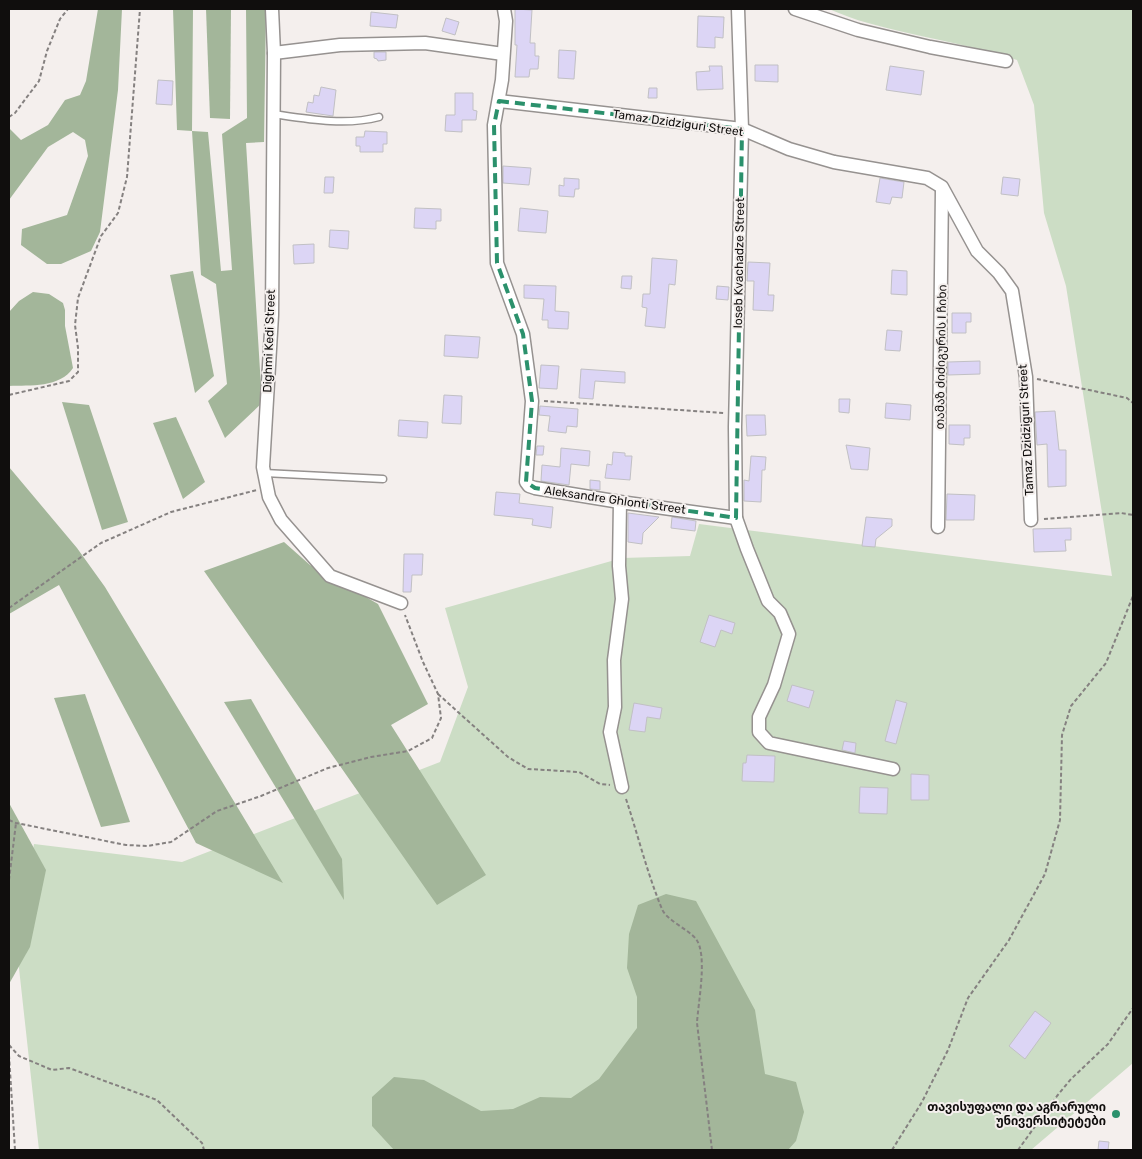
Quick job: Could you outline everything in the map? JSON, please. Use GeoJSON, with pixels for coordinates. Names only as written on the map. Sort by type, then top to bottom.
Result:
{"type":"FeatureCollection","features":[{"type":"Feature","properties":{"kind":"street","name":"Dighmi Kedi Street"},"geometry":{"type":"LineString","coordinates":[[272,9],[274,53],[272,315],[263,467],[267,488],[269,497],[281,520],[330,576],[400,603]]}},
{"type":"Feature","properties":{"kind":"street","name":"Aleksandre Ghlonti Street"},"geometry":{"type":"LineString","coordinates":[[504,9],[506,21],[499,101],[494,125],[497,262],[523,334],[532,401],[526,482],[529,486],[536,488],[736,518]]}},
{"type":"Feature","properties":{"kind":"street","name":"Ioseb Kvachadze Street"},"geometry":{"type":"LineString","coordinates":[[738,9],[742,129],[735,414],[736,518],[768,601],[780,613],[789,634],[774,685],[759,717],[758,732],[769,743],[892,769]]}},
{"type":"Feature","properties":{"kind":"street"},"geometry":{"type":"LineString","coordinates":[[796,9],[858,30],[930,47],[1006,61]]}},
{"type":"Feature","properties":{"kind":"street"},"geometry":{"type":"LineString","coordinates":[[274,53],[340,44],[425,43],[503,54]]}},
{"type":"Feature","properties":{"kind":"street","name":"Tamaz Dzidziguri Street"},"geometry":{"type":"LineString","coordinates":[[499,101],[742,129],[789,149],[834,162],[927,178],[942,187],[977,251],[999,273],[1012,291],[1026,377],[1031,520]]}},
{"type":"Feature","properties":{"kind":"street","name":"თამაზ ძიძიგურის I ჩიხი"},"geometry":{"type":"LineString","coordinates":[[938,527],[942,187]]}},
{"type":"Feature","properties":{"kind":"street"},"geometry":{"type":"LineString","coordinates":[[620,502],[619,566],[622,599],[614,660],[615,707],[610,732],[622,787]]}},
{"type":"Feature","properties":{"kind":"lane"},"geometry":{"type":"LineString","coordinates":[[273,114],[312,119],[352,121],[366,121],[379,117]]}},
{"type":"Feature","properties":{"kind":"lane"},"geometry":{"type":"LineString","coordinates":[[264,473],[383,479]]}},
{"type":"Feature","properties":{"kind":"path"},"geometry":{"type":"LineString","coordinates":[[9,117],[15,113],[39,81],[46,51],[60,19],[68,9]]}},
{"type":"Feature","properties":{"kind":"path"},"geometry":{"type":"LineString","coordinates":[[9,395],[70,381],[78,372],[78,348],[75,325],[78,298],[102,236],[118,213],[126,177],[140,9]]}},
{"type":"Feature","properties":{"kind":"path"},"geometry":{"type":"LineString","coordinates":[[1026,377],[1127,398],[1133,403]]}},
{"type":"Feature","properties":{"kind":"path"},"geometry":{"type":"LineString","coordinates":[[532,401],[735,414]]}},
{"type":"Feature","properties":{"kind":"path"},"geometry":{"type":"LineString","coordinates":[[9,608],[101,543],[171,512],[267,488]]}},
{"type":"Feature","properties":{"kind":"path"},"geometry":{"type":"LineString","coordinates":[[1031,520],[1121,513],[1133,515]]}},
{"type":"Feature","properties":{"kind":"path"},"geometry":{"type":"LineString","coordinates":[[892,1150],[922,1102],[948,1050],[968,998],[1009,940],[1046,874],[1060,820],[1062,735],[1071,706],[1106,662],[1133,596]]}},
{"type":"Feature","properties":{"kind":"path"},"geometry":{"type":"LineString","coordinates":[[9,820],[126,845],[147,846],[171,842],[217,812],[328,768],[370,757],[408,751],[432,738],[441,718],[438,694],[423,662],[400,603]]}},
{"type":"Feature","properties":{"kind":"path"},"geometry":{"type":"LineString","coordinates":[[438,694],[508,757],[528,770],[579,772],[600,784],[622,787],[662,912],[697,940],[702,978],[697,1023],[712,1150]]}},
{"type":"Feature","properties":{"kind":"path"},"geometry":{"type":"LineString","coordinates":[[9,880],[16,823]]}},
{"type":"Feature","properties":{"kind":"path"},"geometry":{"type":"LineString","coordinates":[[1018,1150],[1071,1078],[1108,1044],[1133,1008]]}},
{"type":"Feature","properties":{"kind":"path"},"geometry":{"type":"LineString","coordinates":[[9,1045],[19,1056],[52,1070],[69,1068],[157,1100],[202,1143],[204,1150]]}},
{"type":"Feature","properties":{"kind":"path"},"geometry":{"type":"LineString","coordinates":[[9,1055],[14,1150]]}},
{"type":"Feature","properties":{"kind":"highlighted area"},"geometry":{"type":"Polygon","coordinates":[[[499,101],[742,129],[736,518],[535,488],[526,482],[532,401],[523,334],[497,263],[494,125],[499,101]]]}},
{"type":"Feature","properties":{"kind":"green space"},"geometry":{"type":"Polygon","coordinates":[[[98,9],[122,9],[118,90],[100,232],[91,251],[61,264],[47,264],[21,245],[22,229],[67,215],[88,156],[85,140],[73,132],[48,147],[9,200],[9,128],[21,140],[48,125],[65,100],[80,95],[86,81],[98,9]]]}},
{"type":"Feature","properties":{"kind":"green space"},"geometry":{"type":"Polygon","coordinates":[[[173,9],[193,9],[192,131],[177,130],[173,9]]]}},
{"type":"Feature","properties":{"kind":"green space"},"geometry":{"type":"Polygon","coordinates":[[[206,9],[231,9],[230,119],[210,118],[206,9]]]}},
{"type":"Feature","properties":{"kind":"green space"},"geometry":{"type":"Polygon","coordinates":[[[246,9],[266,9],[264,142],[246,143],[262,403],[225,438],[208,401],[227,384],[216,284],[201,275],[192,131],[208,132],[221,271],[232,270],[222,134],[247,118],[246,9]]]}},
{"type":"Feature","properties":{"kind":"green space"},"geometry":{"type":"Polygon","coordinates":[[[829,9],[1133,9],[1133,1063],[1031,1150],[39,1150],[17,950],[34,844],[182,862],[440,762],[468,687],[445,608],[622,558],[690,556],[699,524],[1112,576],[1066,286],[1044,213],[1034,105],[1017,60],[981,49],[863,22],[829,9]]]}},
{"type":"Feature","properties":{"kind":"green space"},"geometry":{"type":"Polygon","coordinates":[[[193,271],[214,376],[195,393],[170,275],[193,271]]]}},
{"type":"Feature","properties":{"kind":"green space"},"geometry":{"type":"Polygon","coordinates":[[[33,292],[49,294],[63,303],[65,326],[73,368],[60,379],[53,382],[9,386],[9,312],[19,301],[33,292]]]}},
{"type":"Feature","properties":{"kind":"green space"},"geometry":{"type":"Polygon","coordinates":[[[62,402],[89,405],[128,522],[102,530],[62,402]]]}},
{"type":"Feature","properties":{"kind":"green space"},"geometry":{"type":"Polygon","coordinates":[[[176,417],[205,482],[183,499],[153,423],[176,417]]]}},
{"type":"Feature","properties":{"kind":"green space"},"geometry":{"type":"Polygon","coordinates":[[[9,467],[77,548],[105,587],[283,883],[196,843],[59,585],[9,614],[9,467]]]}},
{"type":"Feature","properties":{"kind":"green space"},"geometry":{"type":"Polygon","coordinates":[[[284,542],[310,565],[378,604],[428,704],[391,725],[486,875],[437,905],[204,571],[284,542]]]}},
{"type":"Feature","properties":{"kind":"green space"},"geometry":{"type":"Polygon","coordinates":[[[85,694],[130,822],[101,827],[54,698],[85,694]]]}},
{"type":"Feature","properties":{"kind":"green space"},"geometry":{"type":"Polygon","coordinates":[[[251,699],[342,859],[344,900],[224,702],[251,699]]]}},
{"type":"Feature","properties":{"kind":"green space"},"geometry":{"type":"Polygon","coordinates":[[[9,803],[46,870],[30,947],[9,984],[9,803]]]}},
{"type":"Feature","properties":{"kind":"green space"},"geometry":{"type":"Polygon","coordinates":[[[666,894],[696,901],[755,1010],[765,1074],[796,1082],[804,1112],[796,1141],[788,1150],[394,1150],[372,1126],[372,1097],[394,1077],[424,1080],[481,1111],[513,1109],[540,1097],[571,1098],[599,1079],[637,1028],[637,997],[627,968],[629,934],[638,905],[666,894]]]}},
{"type":"Feature","properties":{"kind":"building"},"geometry":{"type":"Polygon","coordinates":[[[515,9],[532,10],[530,43],[535,43],[535,56],[539,56],[538,69],[530,69],[529,77],[515,77],[517,45],[515,45],[515,9]]]}},
{"type":"Feature","properties":{"kind":"building"},"geometry":{"type":"Polygon","coordinates":[[[371,12],[398,15],[396,28],[370,26],[371,12]]]}},
{"type":"Feature","properties":{"kind":"building"},"geometry":{"type":"Polygon","coordinates":[[[698,16],[724,17],[723,38],[715,37],[715,48],[697,47],[698,16]]]}},
{"type":"Feature","properties":{"kind":"building"},"geometry":{"type":"Polygon","coordinates":[[[446,18],[459,22],[455,35],[442,31],[446,18]]]}},
{"type":"Feature","properties":{"kind":"building"},"geometry":{"type":"Polygon","coordinates":[[[559,50],[576,51],[574,79],[558,78],[559,50]]]}},
{"type":"Feature","properties":{"kind":"building"},"geometry":{"type":"Polygon","coordinates":[[[374,52],[386,52],[386,60],[378,61],[374,58],[374,52]]]}},
{"type":"Feature","properties":{"kind":"building"},"geometry":{"type":"Polygon","coordinates":[[[755,65],[778,65],[778,82],[755,81],[755,65]]]}},
{"type":"Feature","properties":{"kind":"building"},"geometry":{"type":"Polygon","coordinates":[[[709,66],[722,66],[723,89],[697,90],[696,72],[710,71],[709,66]]]}},
{"type":"Feature","properties":{"kind":"building"},"geometry":{"type":"Polygon","coordinates":[[[890,66],[924,71],[921,95],[886,90],[890,66]]]}},
{"type":"Feature","properties":{"kind":"building"},"geometry":{"type":"Polygon","coordinates":[[[158,80],[173,81],[172,105],[156,104],[158,80]]]}},
{"type":"Feature","properties":{"kind":"building"},"geometry":{"type":"Polygon","coordinates":[[[321,87],[336,90],[333,116],[306,112],[308,102],[313,103],[314,95],[319,96],[321,87]]]}},
{"type":"Feature","properties":{"kind":"building"},"geometry":{"type":"Polygon","coordinates":[[[649,88],[657,88],[657,98],[648,98],[649,88]]]}},
{"type":"Feature","properties":{"kind":"building"},"geometry":{"type":"Polygon","coordinates":[[[455,93],[473,93],[473,110],[477,111],[476,120],[462,120],[462,132],[445,131],[446,115],[455,115],[455,93]]]}},
{"type":"Feature","properties":{"kind":"building"},"geometry":{"type":"Polygon","coordinates":[[[365,131],[387,132],[387,144],[383,144],[383,152],[360,152],[360,146],[356,146],[356,137],[364,137],[365,131]]]}},
{"type":"Feature","properties":{"kind":"building"},"geometry":{"type":"Polygon","coordinates":[[[503,166],[531,168],[529,185],[503,183],[503,166]]]}},
{"type":"Feature","properties":{"kind":"building"},"geometry":{"type":"Polygon","coordinates":[[[325,177],[334,177],[333,193],[324,193],[325,177]]]}},
{"type":"Feature","properties":{"kind":"building"},"geometry":{"type":"Polygon","coordinates":[[[1003,177],[1020,179],[1018,196],[1001,194],[1003,177]]]}},
{"type":"Feature","properties":{"kind":"building"},"geometry":{"type":"Polygon","coordinates":[[[564,178],[579,179],[579,189],[575,189],[574,197],[559,196],[559,185],[564,186],[564,178]]]}},
{"type":"Feature","properties":{"kind":"building"},"geometry":{"type":"Polygon","coordinates":[[[880,178],[904,182],[902,198],[892,197],[890,204],[876,202],[880,178]]]}},
{"type":"Feature","properties":{"kind":"building"},"geometry":{"type":"Polygon","coordinates":[[[415,208],[441,209],[441,221],[436,221],[436,229],[414,228],[415,208]]]}},
{"type":"Feature","properties":{"kind":"building"},"geometry":{"type":"Polygon","coordinates":[[[520,208],[548,211],[546,233],[518,231],[520,208]]]}},
{"type":"Feature","properties":{"kind":"building"},"geometry":{"type":"Polygon","coordinates":[[[330,230],[349,231],[348,249],[329,247],[330,230]]]}},
{"type":"Feature","properties":{"kind":"building"},"geometry":{"type":"Polygon","coordinates":[[[314,244],[314,263],[294,264],[293,245],[314,244]]]}},
{"type":"Feature","properties":{"kind":"building"},"geometry":{"type":"Polygon","coordinates":[[[652,258],[677,260],[675,285],[669,284],[665,328],[645,326],[647,308],[642,307],[643,294],[650,294],[652,258]]]}},
{"type":"Feature","properties":{"kind":"building"},"geometry":{"type":"Polygon","coordinates":[[[748,262],[770,263],[768,295],[774,295],[773,311],[753,310],[754,281],[747,281],[748,262]]]}},
{"type":"Feature","properties":{"kind":"building"},"geometry":{"type":"Polygon","coordinates":[[[892,270],[907,271],[907,295],[891,294],[892,270]]]}},
{"type":"Feature","properties":{"kind":"building"},"geometry":{"type":"Polygon","coordinates":[[[622,276],[632,276],[631,289],[621,288],[622,276]]]}},
{"type":"Feature","properties":{"kind":"building"},"geometry":{"type":"Polygon","coordinates":[[[524,285],[556,286],[555,311],[569,312],[568,329],[548,328],[548,320],[542,320],[544,299],[524,298],[524,285]]]}},
{"type":"Feature","properties":{"kind":"building"},"geometry":{"type":"Polygon","coordinates":[[[717,286],[729,287],[728,300],[716,299],[717,286]]]}},
{"type":"Feature","properties":{"kind":"building"},"geometry":{"type":"Polygon","coordinates":[[[952,313],[971,313],[971,322],[966,322],[966,333],[952,333],[952,313]]]}},
{"type":"Feature","properties":{"kind":"building"},"geometry":{"type":"Polygon","coordinates":[[[887,330],[902,331],[900,351],[885,350],[887,330]]]}},
{"type":"Feature","properties":{"kind":"building"},"geometry":{"type":"Polygon","coordinates":[[[445,335],[480,337],[478,358],[444,356],[445,335]]]}},
{"type":"Feature","properties":{"kind":"building"},"geometry":{"type":"Polygon","coordinates":[[[980,361],[980,374],[948,375],[948,362],[980,361]]]}},
{"type":"Feature","properties":{"kind":"building"},"geometry":{"type":"Polygon","coordinates":[[[541,365],[559,366],[557,389],[539,388],[541,365]]]}},
{"type":"Feature","properties":{"kind":"building"},"geometry":{"type":"Polygon","coordinates":[[[581,369],[625,372],[625,383],[595,381],[593,399],[579,398],[581,369]]]}},
{"type":"Feature","properties":{"kind":"building"},"geometry":{"type":"Polygon","coordinates":[[[444,395],[462,396],[461,424],[442,423],[444,395]]]}},
{"type":"Feature","properties":{"kind":"building"},"geometry":{"type":"Polygon","coordinates":[[[839,399],[850,399],[849,413],[839,412],[839,399]]]}},
{"type":"Feature","properties":{"kind":"building"},"geometry":{"type":"Polygon","coordinates":[[[886,403],[911,405],[910,420],[885,418],[886,403]]]}},
{"type":"Feature","properties":{"kind":"building"},"geometry":{"type":"Polygon","coordinates":[[[540,406],[578,409],[577,427],[567,426],[566,433],[548,431],[550,416],[539,415],[540,406]]]}},
{"type":"Feature","properties":{"kind":"building"},"geometry":{"type":"Polygon","coordinates":[[[1055,411],[1059,450],[1066,450],[1066,486],[1048,487],[1047,444],[1037,445],[1035,412],[1055,411]]]}},
{"type":"Feature","properties":{"kind":"building"},"geometry":{"type":"Polygon","coordinates":[[[746,415],[765,415],[766,435],[747,436],[746,415]]]}},
{"type":"Feature","properties":{"kind":"building"},"geometry":{"type":"Polygon","coordinates":[[[399,420],[428,422],[427,438],[398,436],[399,420]]]}},
{"type":"Feature","properties":{"kind":"building"},"geometry":{"type":"Polygon","coordinates":[[[949,425],[970,425],[970,438],[964,438],[964,445],[949,444],[949,425]]]}},
{"type":"Feature","properties":{"kind":"building"},"geometry":{"type":"Polygon","coordinates":[[[846,445],[870,448],[868,470],[851,469],[846,445]]]}},
{"type":"Feature","properties":{"kind":"building"},"geometry":{"type":"Polygon","coordinates":[[[537,446],[544,446],[543,455],[536,455],[537,446]]]}},
{"type":"Feature","properties":{"kind":"building"},"geometry":{"type":"Polygon","coordinates":[[[561,448],[590,451],[589,466],[571,464],[569,485],[541,481],[542,465],[560,467],[561,448]]]}},
{"type":"Feature","properties":{"kind":"building"},"geometry":{"type":"Polygon","coordinates":[[[613,452],[632,456],[630,480],[605,478],[607,464],[612,465],[613,452]]]}},
{"type":"Feature","properties":{"kind":"building"},"geometry":{"type":"Polygon","coordinates":[[[751,456],[766,457],[765,470],[762,470],[761,502],[744,501],[744,480],[749,481],[751,456]]]}},
{"type":"Feature","properties":{"kind":"building"},"geometry":{"type":"Polygon","coordinates":[[[590,480],[600,481],[600,490],[590,489],[590,480]]]}},
{"type":"Feature","properties":{"kind":"building"},"geometry":{"type":"Polygon","coordinates":[[[496,492],[520,494],[519,503],[553,507],[551,528],[532,525],[533,519],[494,515],[496,492]]]}},
{"type":"Feature","properties":{"kind":"building"},"geometry":{"type":"Polygon","coordinates":[[[947,494],[975,495],[974,520],[946,520],[947,494]]]}},
{"type":"Feature","properties":{"kind":"building"},"geometry":{"type":"Polygon","coordinates":[[[628,513],[659,517],[643,533],[642,544],[628,542],[628,513]]]}},
{"type":"Feature","properties":{"kind":"building"},"geometry":{"type":"Polygon","coordinates":[[[672,517],[696,521],[695,531],[671,528],[672,517]]]}},
{"type":"Feature","properties":{"kind":"building"},"geometry":{"type":"Polygon","coordinates":[[[866,517],[892,519],[892,526],[876,539],[875,547],[862,546],[866,517]]]}},
{"type":"Feature","properties":{"kind":"building"},"geometry":{"type":"Polygon","coordinates":[[[1071,528],[1071,540],[1065,540],[1066,551],[1034,552],[1033,529],[1071,528]]]}},
{"type":"Feature","properties":{"kind":"building"},"geometry":{"type":"Polygon","coordinates":[[[404,554],[423,554],[422,575],[412,575],[411,592],[403,592],[404,554]]]}},
{"type":"Feature","properties":{"kind":"building"},"geometry":{"type":"Polygon","coordinates":[[[709,615],[735,623],[732,634],[721,630],[715,647],[700,642],[709,615]]]}},
{"type":"Feature","properties":{"kind":"building"},"geometry":{"type":"Polygon","coordinates":[[[792,685],[814,691],[809,708],[787,701],[792,685]]]}},
{"type":"Feature","properties":{"kind":"building"},"geometry":{"type":"Polygon","coordinates":[[[896,700],[907,703],[896,744],[885,741],[896,700]]]}},
{"type":"Feature","properties":{"kind":"building"},"geometry":{"type":"Polygon","coordinates":[[[634,703],[662,708],[660,719],[647,717],[645,732],[629,730],[634,703]]]}},
{"type":"Feature","properties":{"kind":"building"},"geometry":{"type":"Polygon","coordinates":[[[844,741],[856,743],[855,753],[842,750],[844,741]]]}},
{"type":"Feature","properties":{"kind":"building"},"geometry":{"type":"Polygon","coordinates":[[[747,755],[775,756],[774,782],[742,781],[743,763],[746,763],[747,755]]]}},
{"type":"Feature","properties":{"kind":"building"},"geometry":{"type":"Polygon","coordinates":[[[911,774],[929,775],[929,800],[911,800],[911,774]]]}},
{"type":"Feature","properties":{"kind":"building"},"geometry":{"type":"Polygon","coordinates":[[[860,787],[888,788],[887,814],[859,813],[860,787]]]}},
{"type":"Feature","properties":{"kind":"building"},"geometry":{"type":"Polygon","coordinates":[[[1035,1011],[1051,1023],[1025,1059],[1009,1046],[1035,1011]]]}},
{"type":"Feature","properties":{"kind":"building"},"geometry":{"type":"Polygon","coordinates":[[[1099,1141],[1109,1142],[1108,1150],[1098,1150],[1099,1141]]]}},
{"type":"Feature","properties":{"kind":"place","name":"თავისუფალი და აგრარული უნივერსიტეტები"},"geometry":{"type":"Point","coordinates":[1116,1114]}}]}
